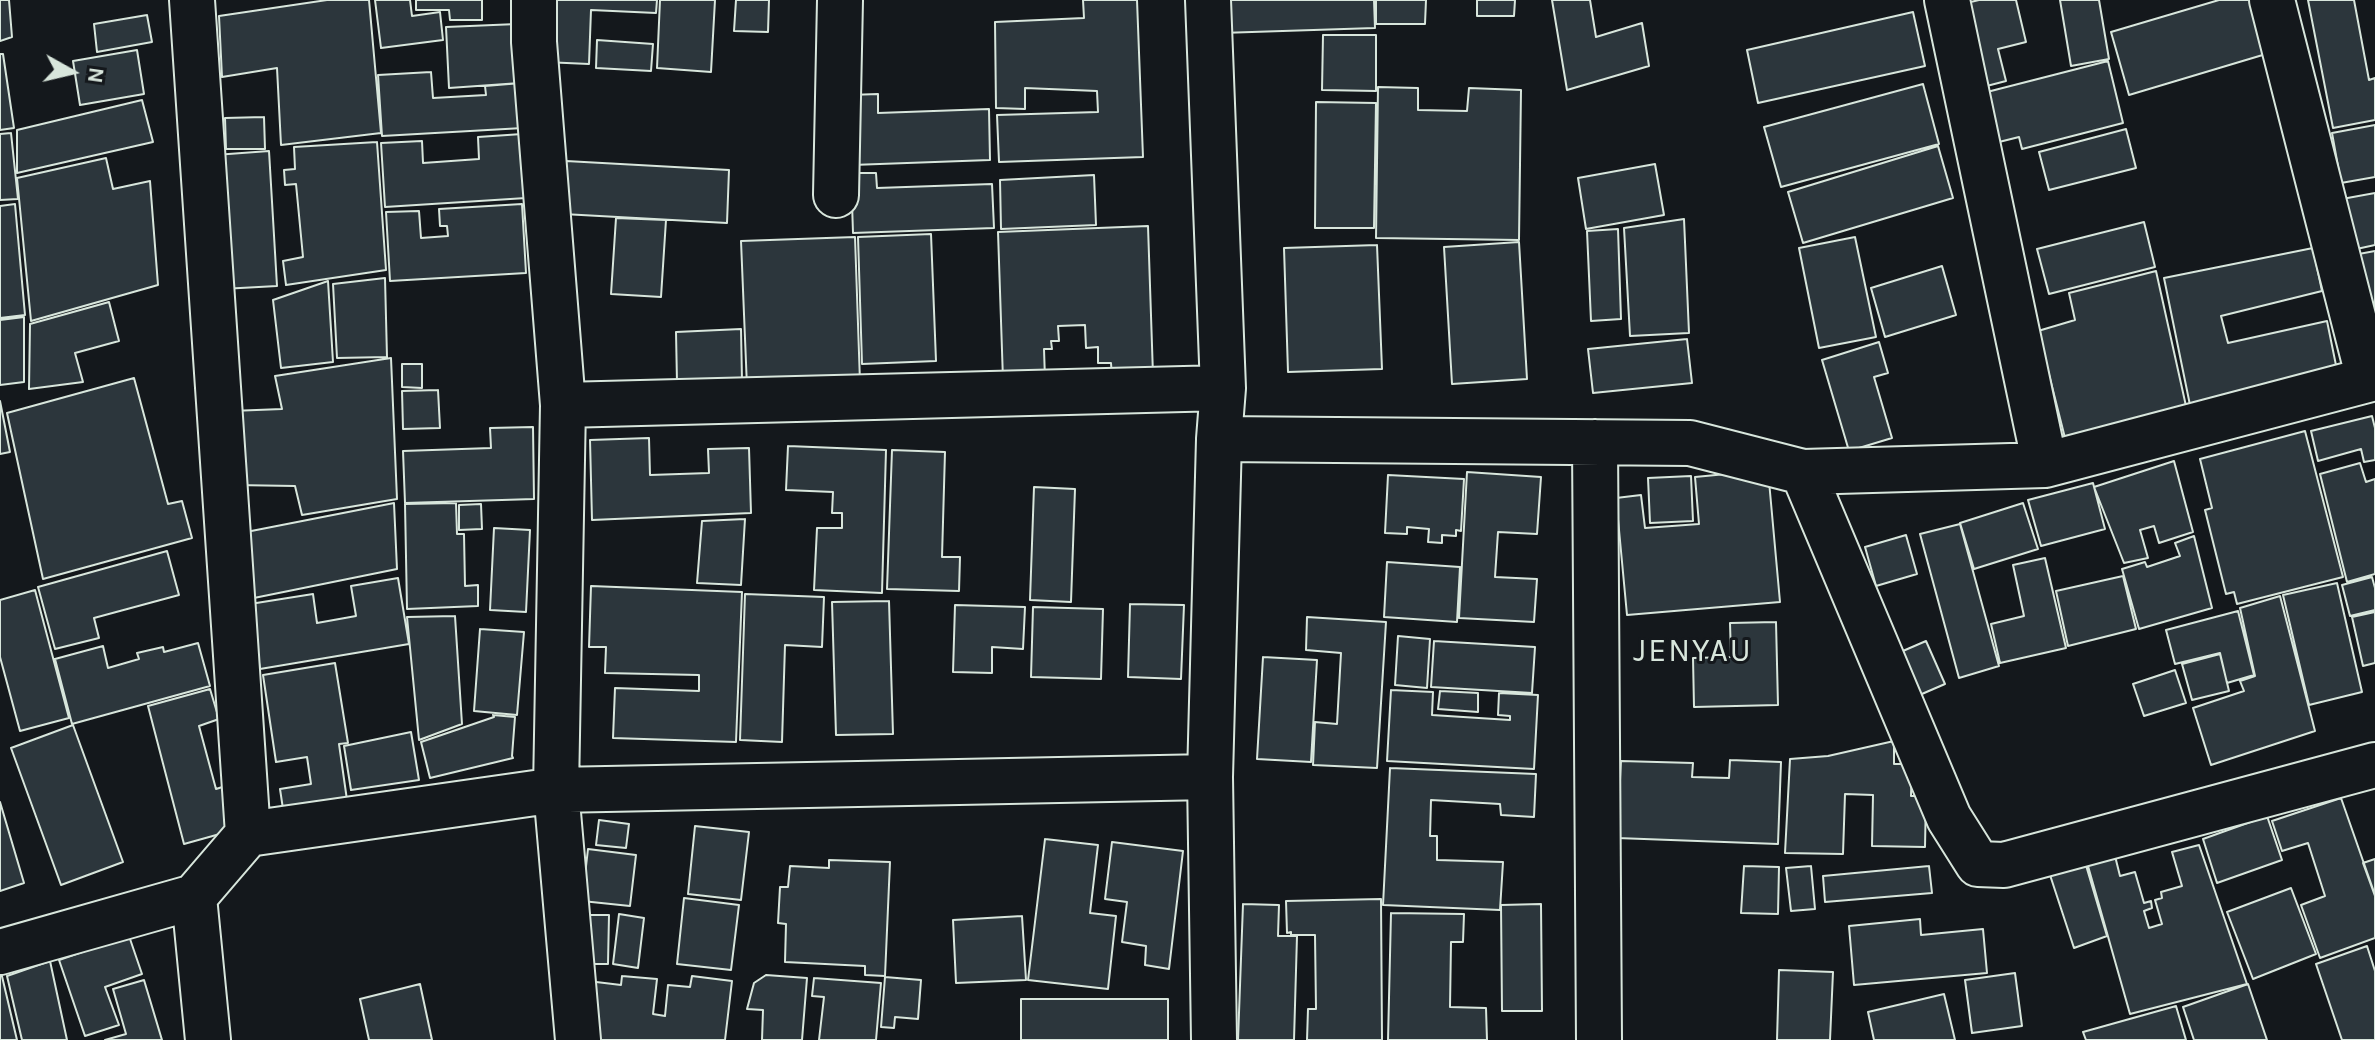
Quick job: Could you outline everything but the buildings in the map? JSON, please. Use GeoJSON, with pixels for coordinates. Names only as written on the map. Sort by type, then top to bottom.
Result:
{"type":"FeatureCollection","features":[{"type":"Feature","properties":{"kind":"street"},"geometry":{"type":"LineString","coordinates":[[192,0],[248,834]]}},
{"type":"Feature","properties":{"kind":"street"},"geometry":{"type":"LineString","coordinates":[[534,0],[534,42],[563,405],[556,790],[578,1040]]}},
{"type":"Feature","properties":{"kind":"street"},"geometry":{"type":"LineString","coordinates":[[836,195],[840,0]]}},
{"type":"Feature","properties":{"kind":"street"},"geometry":{"type":"LineString","coordinates":[[1208,0],[1223,388],[1210,777],[1214,1040]]}},
{"type":"Feature","properties":{"kind":"street"},"geometry":{"type":"LineString","coordinates":[[1947,0],[2045,465]]}},
{"type":"Feature","properties":{"kind":"street"},"geometry":{"type":"LineString","coordinates":[[1219,439],[1690,443],[1803,472],[2045,465],[2372,379],[2272,0]]}},
{"type":"Feature","properties":{"kind":"street"},"geometry":{"type":"LineString","coordinates":[[563,405],[1223,388]]}},
{"type":"Feature","properties":{"kind":"street"},"geometry":{"type":"LineString","coordinates":[[1595,442],[1599,1040]]}},
{"type":"Feature","properties":{"kind":"street"},"geometry":{"type":"LineString","coordinates":[[1803,472],[1949,818],[1978,864],[2004,865],[2375,765]]}},
{"type":"Feature","properties":{"kind":"street"},"geometry":{"type":"LineString","coordinates":[[0,952],[194,897],[248,834],[556,790],[1210,777]]}},
{"type":"Feature","properties":{"kind":"street"},"geometry":{"type":"LineString","coordinates":[[194,897],[208,1040]]}},
{"type":"Feature","properties":{"kind":"district","name":"JENYAU"},"geometry":{"type":"Point","coordinates":[1693,652]}}]}
